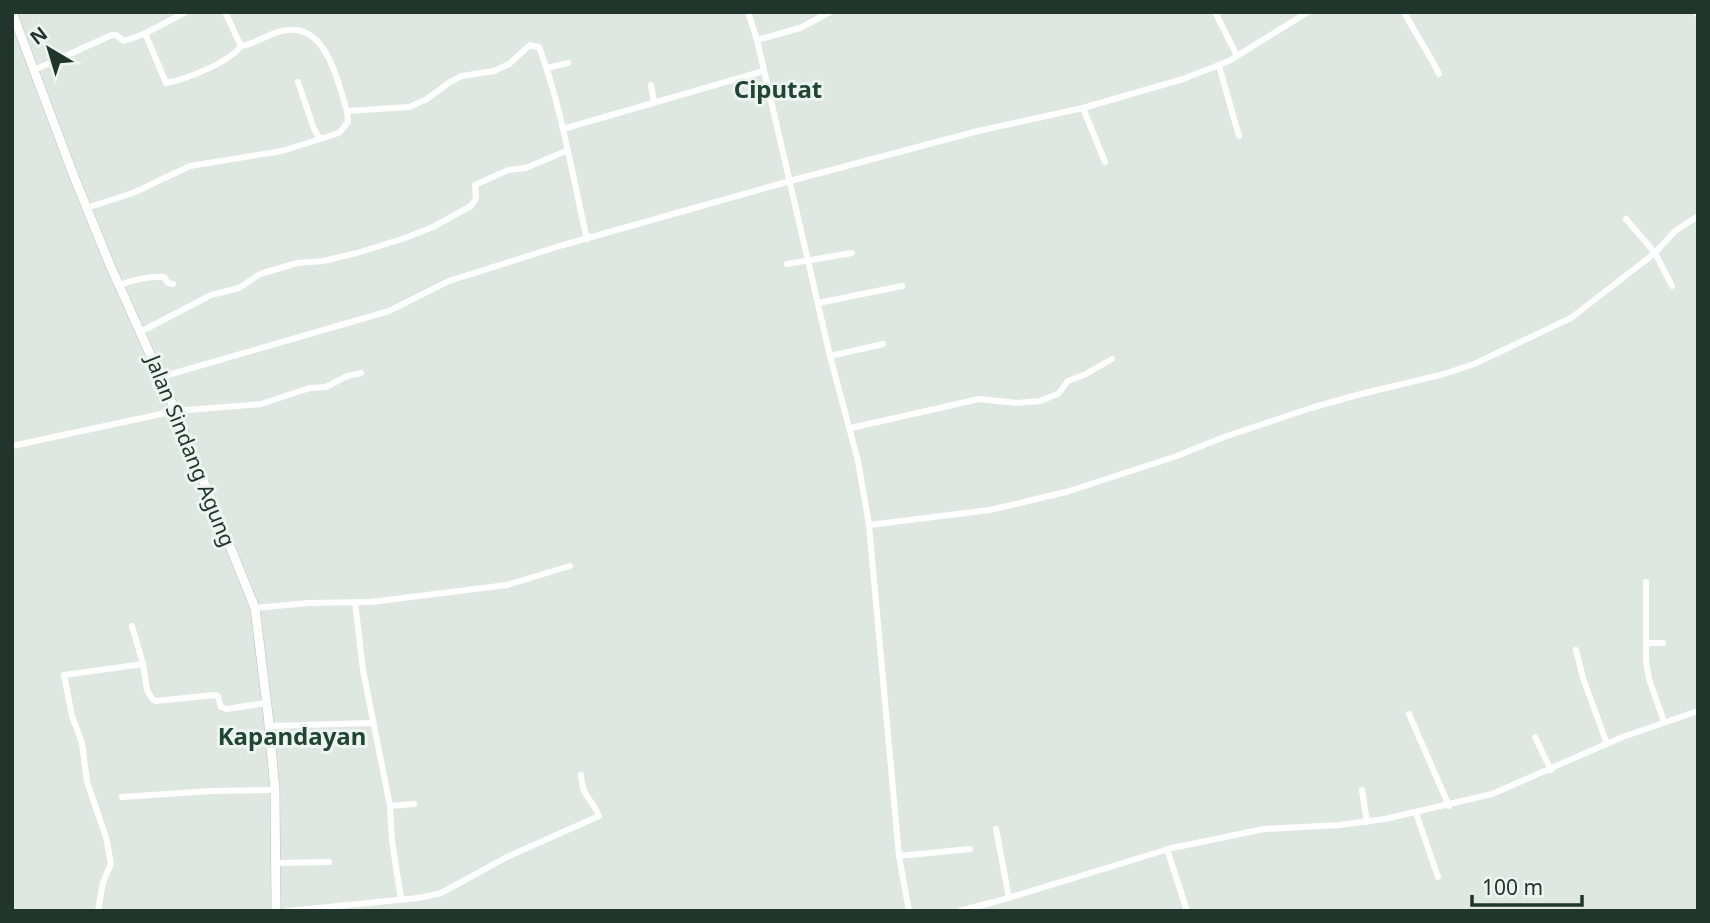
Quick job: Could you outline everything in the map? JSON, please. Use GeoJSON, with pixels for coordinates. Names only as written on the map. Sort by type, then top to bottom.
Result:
{"type":"FeatureCollection","features":[{"type":"Feature","properties":{"kind":"main road","name":"Jalan Sindang Agung"},"geometry":{"type":"LineString","coordinates":[[12,12],[86,208],[175,411],[255,608],[275,790],[276,911]]}},
{"type":"Feature","properties":{"kind":"street"},"geometry":{"type":"LineString","coordinates":[[34,70],[112,35],[117,35],[124,41],[145,33],[186,12]]}},
{"type":"Feature","properties":{"kind":"street"},"geometry":{"type":"LineString","coordinates":[[225,12],[241,46]]}},
{"type":"Feature","properties":{"kind":"street"},"geometry":{"type":"LineString","coordinates":[[748,12],[757,40],[830,356],[850,428],[869,525],[899,856],[909,911]]}},
{"type":"Feature","properties":{"kind":"street"},"geometry":{"type":"LineString","coordinates":[[757,40],[800,28],[830,12]]}},
{"type":"Feature","properties":{"kind":"street"},"geometry":{"type":"LineString","coordinates":[[1215,12],[1237,56]]}},
{"type":"Feature","properties":{"kind":"street"},"geometry":{"type":"LineString","coordinates":[[160,377],[389,311],[449,281],[587,239],[790,181],[978,131],[1083,108],[1182,79],[1219,66],[1308,12]]}},
{"type":"Feature","properties":{"kind":"street"},"geometry":{"type":"LineString","coordinates":[[1404,12],[1423,49],[1432,58],[1438,74]]}},
{"type":"Feature","properties":{"kind":"street"},"geometry":{"type":"LineString","coordinates":[[86,208],[134,193],[190,166],[282,150],[320,139],[342,131],[349,120],[326,56],[314,36],[307,31],[282,31],[241,46],[219,62],[166,83],[145,33]]}},
{"type":"Feature","properties":{"kind":"street"},"geometry":{"type":"LineString","coordinates":[[347,111],[409,107],[427,99],[462,76],[494,71],[509,64],[530,46],[539,47],[563,129],[587,239]]}},
{"type":"Feature","properties":{"kind":"street"},"geometry":{"type":"LineString","coordinates":[[547,68],[568,63]]}},
{"type":"Feature","properties":{"kind":"street"},"geometry":{"type":"LineString","coordinates":[[1219,66],[1239,136]]}},
{"type":"Feature","properties":{"kind":"street"},"geometry":{"type":"LineString","coordinates":[[563,129],[764,71]]}},
{"type":"Feature","properties":{"kind":"street"},"geometry":{"type":"LineString","coordinates":[[298,82],[320,139]]}},
{"type":"Feature","properties":{"kind":"street"},"geometry":{"type":"LineString","coordinates":[[651,85],[654,102]]}},
{"type":"Feature","properties":{"kind":"street"},"geometry":{"type":"LineString","coordinates":[[1083,108],[1105,162]]}},
{"type":"Feature","properties":{"kind":"street"},"geometry":{"type":"LineString","coordinates":[[140,332],[211,295],[239,288],[260,274],[297,263],[324,261],[357,253],[419,233],[471,206],[476,198],[475,185],[508,170],[526,168],[568,150]]}},
{"type":"Feature","properties":{"kind":"street"},"geometry":{"type":"LineString","coordinates":[[869,525],[990,510],[1066,492],[1311,408],[1454,371],[1502,352],[1571,318],[1655,253],[1675,231],[1698,216]]}},
{"type":"Feature","properties":{"kind":"street"},"geometry":{"type":"LineString","coordinates":[[1626,219],[1655,253],[1672,286]]}},
{"type":"Feature","properties":{"kind":"street"},"geometry":{"type":"LineString","coordinates":[[786,264],[852,253]]}},
{"type":"Feature","properties":{"kind":"street"},"geometry":{"type":"LineString","coordinates":[[119,285],[157,277],[165,278],[168,284],[173,284]]}},
{"type":"Feature","properties":{"kind":"street"},"geometry":{"type":"LineString","coordinates":[[818,303],[902,286]]}},
{"type":"Feature","properties":{"kind":"street"},"geometry":{"type":"LineString","coordinates":[[830,356],[883,344]]}},
{"type":"Feature","properties":{"kind":"street"},"geometry":{"type":"LineString","coordinates":[[850,428],[979,399],[1017,403],[1040,401],[1058,394],[1068,381],[1112,359]]}},
{"type":"Feature","properties":{"kind":"street"},"geometry":{"type":"LineString","coordinates":[[12,446],[175,411],[261,404],[310,388],[329,386],[347,376],[361,373]]}},
{"type":"Feature","properties":{"kind":"street"},"geometry":{"type":"LineString","coordinates":[[255,608],[355,602],[508,585],[570,566]]}},
{"type":"Feature","properties":{"kind":"street"},"geometry":{"type":"LineString","coordinates":[[1646,582],[1649,679],[1664,722]]}},
{"type":"Feature","properties":{"kind":"street"},"geometry":{"type":"LineString","coordinates":[[355,602],[363,670],[390,806],[392,841],[401,899]]}},
{"type":"Feature","properties":{"kind":"street"},"geometry":{"type":"LineString","coordinates":[[132,626],[147,690],[153,700],[214,695],[218,696],[221,707],[226,709],[267,703]]}},
{"type":"Feature","properties":{"kind":"street"},"geometry":{"type":"LineString","coordinates":[[1646,643],[1663,643]]}},
{"type":"Feature","properties":{"kind":"street"},"geometry":{"type":"LineString","coordinates":[[1576,650],[1607,744]]}},
{"type":"Feature","properties":{"kind":"street"},"geometry":{"type":"LineString","coordinates":[[98,911],[103,882],[111,864],[106,837],[87,782],[82,743],[72,716],[64,675],[143,664]]}},
{"type":"Feature","properties":{"kind":"street"},"geometry":{"type":"LineString","coordinates":[[960,911],[1167,849],[1264,829],[1367,822],[1449,806],[1492,794],[1607,744],[1698,711]]}},
{"type":"Feature","properties":{"kind":"street"},"geometry":{"type":"LineString","coordinates":[[1409,714],[1449,806]]}},
{"type":"Feature","properties":{"kind":"street"},"geometry":{"type":"LineString","coordinates":[[270,726],[373,723]]}},
{"type":"Feature","properties":{"kind":"street"},"geometry":{"type":"LineString","coordinates":[[1535,737],[1551,770]]}},
{"type":"Feature","properties":{"kind":"street"},"geometry":{"type":"LineString","coordinates":[[289,911],[441,893],[509,856],[599,816],[583,792],[581,775]]}},
{"type":"Feature","properties":{"kind":"street"},"geometry":{"type":"LineString","coordinates":[[122,797],[275,790]]}},
{"type":"Feature","properties":{"kind":"street"},"geometry":{"type":"LineString","coordinates":[[1362,790],[1367,822]]}},
{"type":"Feature","properties":{"kind":"street"},"geometry":{"type":"LineString","coordinates":[[390,806],[414,804]]}},
{"type":"Feature","properties":{"kind":"street"},"geometry":{"type":"LineString","coordinates":[[1416,813],[1438,877]]}},
{"type":"Feature","properties":{"kind":"street"},"geometry":{"type":"LineString","coordinates":[[996,829],[1009,898]]}},
{"type":"Feature","properties":{"kind":"street"},"geometry":{"type":"LineString","coordinates":[[899,856],[971,849]]}},
{"type":"Feature","properties":{"kind":"street"},"geometry":{"type":"LineString","coordinates":[[1167,849],[1187,911]]}},
{"type":"Feature","properties":{"kind":"street"},"geometry":{"type":"LineString","coordinates":[[276,863],[329,862]]}},
{"type":"Feature","properties":{"kind":"district","name":"Ciputat"},"geometry":{"type":"Point","coordinates":[778,90]}},
{"type":"Feature","properties":{"kind":"district","name":"Kapandayan"},"geometry":{"type":"Point","coordinates":[292,737]}}]}
